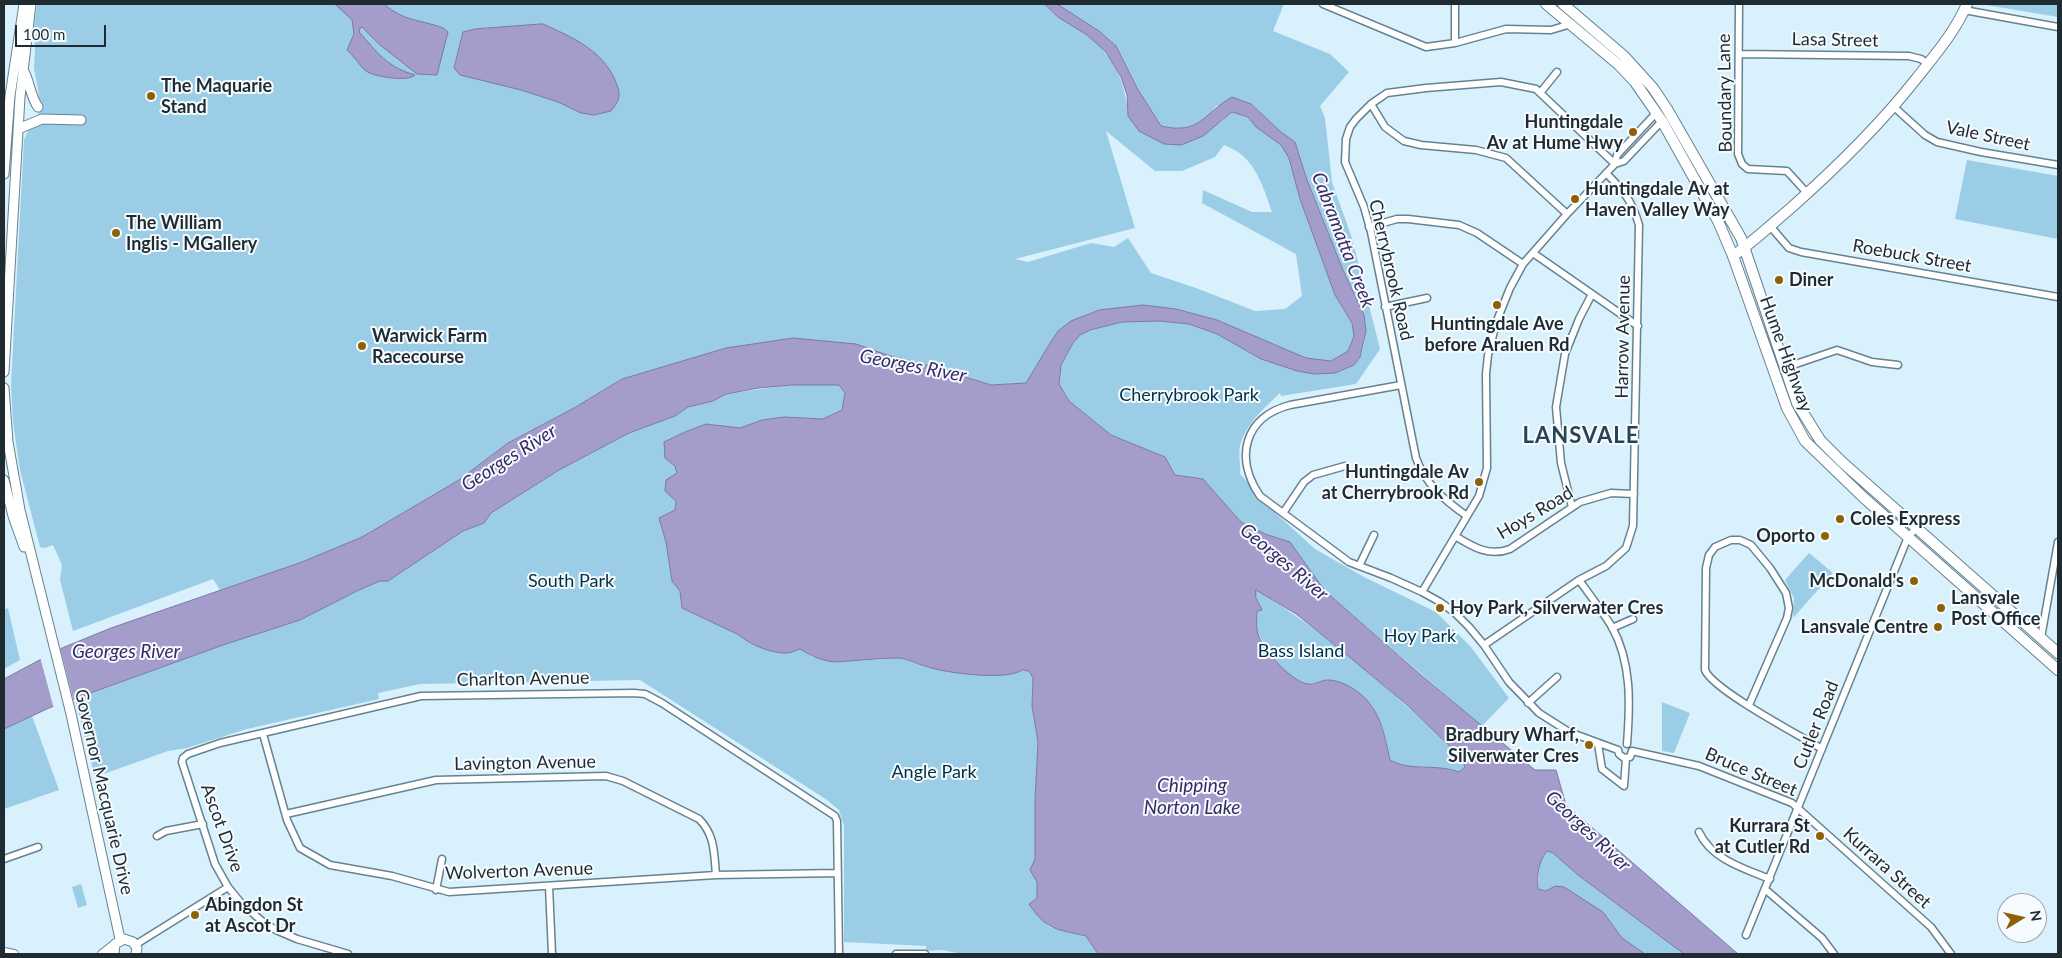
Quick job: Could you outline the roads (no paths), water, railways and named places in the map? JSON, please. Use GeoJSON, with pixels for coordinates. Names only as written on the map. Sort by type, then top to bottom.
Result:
{"type":"FeatureCollection","features":[{"type":"Feature","properties":{"kind":"main road"},"geometry":{"type":"LineString","coordinates":[[4,174],[10,96],[24,4]]}},
{"type":"Feature","properties":{"kind":"main road"},"geometry":{"type":"LineString","coordinates":[[4,372],[22,69],[31,4]]}},
{"type":"Feature","properties":{"kind":"main road","name":"Hume Highway"},"geometry":{"type":"LineString","coordinates":[[1546,4],[1619,65],[1635,82],[1659,116],[1718,221],[1734,256],[1787,408],[1805,441],[1863,497],[2058,670]]}},
{"type":"Feature","properties":{"kind":"main road","name":"Hume Highway"},"geometry":{"type":"LineString","coordinates":[[1563,4],[1624,56],[1653,88],[1667,109],[1716,194],[1744,248],[1797,403],[1820,440],[1842,462],[2058,653]]}},
{"type":"Feature","properties":{"kind":"main road"},"geometry":{"type":"LineString","coordinates":[[1734,256],[1850,154],[1894,107],[1953,30],[1966,7]]}},
{"type":"Feature","properties":{"kind":"main road"},"geometry":{"type":"LineString","coordinates":[[22,69],[29,80],[34,102],[38,107]]}},
{"type":"Feature","properties":{"kind":"main road"},"geometry":{"type":"LineString","coordinates":[[18,129],[42,119],[81,120]]}},
{"type":"Feature","properties":{"kind":"main road","name":"Governor Macquarie Drive"},"geometry":{"type":"LineString","coordinates":[[4,388],[9,452],[20,510],[71,714],[118,942],[114,954]]}},
{"type":"Feature","properties":{"kind":"main road","name":"Governor Macquarie Drive"},"geometry":{"type":"LineString","coordinates":[[4,480],[13,516],[40,594]]}},
{"type":"Feature","properties":{"kind":"main road"},"geometry":{"type":"LineString","coordinates":[[118,942],[130,940],[136,949]]}},
{"type":"Feature","properties":{"kind":"street"},"geometry":{"type":"LineString","coordinates":[[1323,4],[1420,45],[1434,47],[1506,29],[1551,30],[1571,24]]}},
{"type":"Feature","properties":{"kind":"street"},"geometry":{"type":"LineString","coordinates":[[1455,4],[1455,43]]}},
{"type":"Feature","properties":{"kind":"street","name":"Boundary Lane"},"geometry":{"type":"LineString","coordinates":[[1739,4],[1738,154],[1742,164],[1748,169],[1787,170],[1807,193]]}},
{"type":"Feature","properties":{"kind":"street"},"geometry":{"type":"LineString","coordinates":[[1966,7],[2058,27]]}},
{"type":"Feature","properties":{"kind":"street","name":"Lasa Street"},"geometry":{"type":"LineString","coordinates":[[1739,54],[1909,56],[1920,59],[1928,64]]}},
{"type":"Feature","properties":{"kind":"street"},"geometry":{"type":"LineString","coordinates":[[1540,93],[1557,72]]}},
{"type":"Feature","properties":{"kind":"street","name":"Cherrybrook Road"},"geometry":{"type":"LineString","coordinates":[[1467,516],[1438,494],[1420,468],[1416,458],[1369,227],[1364,207],[1348,172],[1345,151],[1350,127],[1371,104],[1387,93],[1477,84],[1514,84],[1536,89],[1614,164]]}},
{"type":"Feature","properties":{"kind":"street"},"geometry":{"type":"LineString","coordinates":[[1371,104],[1385,127],[1404,141],[1421,145],[1476,150],[1506,158],[1567,214]]}},
{"type":"Feature","properties":{"kind":"street","name":"Vale Street"},"geometry":{"type":"LineString","coordinates":[[1894,107],[1925,135],[1938,142],[1981,152],[2058,165]]}},
{"type":"Feature","properties":{"kind":"street"},"geometry":{"type":"LineString","coordinates":[[1614,164],[1624,161],[1659,116]]}},
{"type":"Feature","properties":{"kind":"street"},"geometry":{"type":"LineString","coordinates":[[1422,592],[1483,487],[1487,468],[1486,374],[1488,355],[1502,306],[1510,288],[1523,264],[1614,164],[1617,155],[1659,116]]}},
{"type":"Feature","properties":{"kind":"street","name":"Harrow Avenue"},"geometry":{"type":"LineString","coordinates":[[1484,646],[1579,580],[1606,566],[1626,548],[1633,526],[1639,226],[1634,206],[1626,193],[1606,173]]}},
{"type":"Feature","properties":{"kind":"street"},"geometry":{"type":"LineString","coordinates":[[1369,227],[1397,219],[1460,225],[1477,233],[1523,264]]}},
{"type":"Feature","properties":{"kind":"street","name":"Roebuck Street"},"geometry":{"type":"LineString","coordinates":[[1770,226],[1789,248],[1801,252],[2058,297]]}},
{"type":"Feature","properties":{"kind":"street"},"geometry":{"type":"LineString","coordinates":[[1533,253],[1638,326]]}},
{"type":"Feature","properties":{"kind":"street"},"geometry":{"type":"LineString","coordinates":[[1572,507],[1560,464],[1556,407],[1565,354],[1579,319],[1592,294]]}},
{"type":"Feature","properties":{"kind":"street"},"geometry":{"type":"LineString","coordinates":[[1385,307],[1427,298]]}},
{"type":"Feature","properties":{"kind":"street"},"geometry":{"type":"LineString","coordinates":[[1784,368],[1837,350],[1872,362],[1898,365]]}},
{"type":"Feature","properties":{"kind":"street"},"geometry":{"type":"LineString","coordinates":[[1401,385],[1290,405],[1277,408],[1263,416],[1252,432],[1246,447],[1246,464],[1252,484],[1260,496],[1349,562],[1422,592],[1454,612],[1484,646],[1509,682],[1528,703],[1559,727],[1598,744],[1618,750]]}},
{"type":"Feature","properties":{"kind":"street"},"geometry":{"type":"LineString","coordinates":[[1282,513],[1304,482],[1313,475],[1345,466]]}},
{"type":"Feature","properties":{"kind":"street","name":"Hoys Road"},"geometry":{"type":"LineString","coordinates":[[1455,536],[1486,552],[1502,552],[1510,549],[1580,502],[1611,493],[1634,494]]}},
{"type":"Feature","properties":{"kind":"street","name":"Cutler Road"},"geometry":{"type":"LineString","coordinates":[[1746,935],[1766,890],[1908,537],[1916,528]]}},
{"type":"Feature","properties":{"kind":"street"},"geometry":{"type":"LineString","coordinates":[[1359,566],[1374,535]]}},
{"type":"Feature","properties":{"kind":"street"},"geometry":{"type":"LineString","coordinates":[[1748,705],[1788,618],[1788,600],[1782,585],[1750,545],[1740,540],[1730,540],[1715,547],[1709,555],[1706,568],[1704,664],[1707,676],[1712,682],[1748,705],[1822,749]]}},
{"type":"Feature","properties":{"kind":"street"},"geometry":{"type":"LineString","coordinates":[[2041,638],[2058,542]]}},
{"type":"Feature","properties":{"kind":"street"},"geometry":{"type":"LineString","coordinates":[[1579,580],[1612,628],[1624,655],[1629,686],[1627,744],[1632,751],[1631,755],[1626,758]]}},
{"type":"Feature","properties":{"kind":"street"},"geometry":{"type":"LineString","coordinates":[[1612,628],[1633,619]]}},
{"type":"Feature","properties":{"kind":"street"},"geometry":{"type":"LineString","coordinates":[[1528,703],[1557,677]]}},
{"type":"Feature","properties":{"kind":"street","name":"Charlton Avenue"},"geometry":{"type":"LineString","coordinates":[[184,758],[188,754],[220,743],[421,696],[645,694],[835,816],[838,873]]}},
{"type":"Feature","properties":{"kind":"street","name":"Wolverton Avenue"},"geometry":{"type":"LineString","coordinates":[[263,734],[286,814],[300,848],[330,865],[392,876],[436,890],[449,892],[716,875],[838,873]]}},
{"type":"Feature","properties":{"kind":"street"},"geometry":{"type":"LineString","coordinates":[[1598,744],[1602,770],[1624,786],[1626,758]]}},
{"type":"Feature","properties":{"kind":"street"},"geometry":{"type":"LineString","coordinates":[[1618,750],[1620,746],[1627,744]]}},
{"type":"Feature","properties":{"kind":"street"},"geometry":{"type":"LineString","coordinates":[[1618,750],[1620,756],[1626,758]]}},
{"type":"Feature","properties":{"kind":"street","name":"Bruce Street"},"geometry":{"type":"LineString","coordinates":[[1632,751],[1699,766],[1792,804],[1798,809]]}},
{"type":"Feature","properties":{"kind":"street","name":"Ascot Drive"},"geometry":{"type":"LineString","coordinates":[[184,758],[182,762],[215,864],[228,887],[247,909],[270,927],[288,936],[348,954]]}},
{"type":"Feature","properties":{"kind":"street","name":"Lavington Avenue"},"geometry":{"type":"LineString","coordinates":[[286,814],[436,780],[606,776],[623,781],[699,819],[707,827],[712,838],[716,875]]}},
{"type":"Feature","properties":{"kind":"street","name":"Kurrara Street"},"geometry":{"type":"LineString","coordinates":[[1798,809],[1931,927],[1951,954]]}},
{"type":"Feature","properties":{"kind":"street"},"geometry":{"type":"LineString","coordinates":[[157,836],[166,831],[203,824]]}},
{"type":"Feature","properties":{"kind":"street"},"geometry":{"type":"LineString","coordinates":[[1699,832],[1708,846],[1726,860],[1770,879]]}},
{"type":"Feature","properties":{"kind":"street"},"geometry":{"type":"LineString","coordinates":[[4,858],[38,847]]}},
{"type":"Feature","properties":{"kind":"street"},"geometry":{"type":"LineString","coordinates":[[436,890],[442,859]]}},
{"type":"Feature","properties":{"kind":"street"},"geometry":{"type":"LineString","coordinates":[[838,873],[839,954]]}},
{"type":"Feature","properties":{"kind":"street"},"geometry":{"type":"LineString","coordinates":[[550,886],[552,954]]}},
{"type":"Feature","properties":{"kind":"street"},"geometry":{"type":"LineString","coordinates":[[136,949],[228,887]]}},
{"type":"Feature","properties":{"kind":"street"},"geometry":{"type":"LineString","coordinates":[[1766,890],[1822,938],[1834,954]]}},
{"type":"Feature","properties":{"kind":"street"},"geometry":{"type":"LineString","coordinates":[[102,954],[118,942]]}},
{"type":"Feature","properties":{"kind":"street"},"geometry":{"type":"LineString","coordinates":[[4,952],[14,954]]}},
{"type":"Feature","properties":{"kind":"street"},"geometry":{"type":"LineString","coordinates":[[896,954],[926,954]]}},
{"type":"Feature","properties":{"kind":"water"},"geometry":{"type":"Polygon","coordinates":[[[335,4],[384,4],[406,17],[443,28],[448,32],[437,75],[417,74],[380,45],[362,27],[359,32],[384,58],[397,68],[415,75],[406,78],[391,78],[366,71],[347,50],[354,34],[352,20],[335,4]]]}},
{"type":"Feature","properties":{"kind":"water","name":"Chipping Norton Lake"},"geometry":{"type":"Polygon","coordinates":[[[1045,4],[1057,4],[1099,31],[1116,46],[1137,88],[1161,126],[1185,128],[1193,125],[1232,97],[1251,104],[1281,132],[1295,142],[1307,180],[1343,270],[1364,315],[1366,331],[1360,357],[1354,365],[1335,373],[1314,374],[1297,371],[1261,359],[1217,334],[1189,324],[1160,321],[1122,322],[1090,330],[1080,335],[1073,343],[1061,365],[1059,384],[1069,401],[1111,435],[1165,457],[1175,475],[1203,479],[1241,522],[1265,534],[1290,542],[1325,591],[1421,675],[1535,770],[1556,770],[1566,805],[1738,954],[1684,954],[1578,875],[1553,853],[1547,851],[1539,869],[1538,889],[1546,891],[1555,886],[1564,887],[1603,912],[1622,938],[1645,954],[1098,954],[1086,936],[1053,928],[1035,913],[1029,904],[1037,898],[1037,882],[1030,870],[1035,859],[1035,800],[1038,742],[1032,706],[1033,678],[1029,671],[1022,670],[1003,675],[976,675],[937,669],[899,658],[834,662],[808,654],[800,649],[789,653],[776,652],[755,645],[739,635],[682,608],[680,591],[672,581],[666,542],[659,518],[675,510],[676,501],[665,491],[666,480],[677,473],[675,466],[665,458],[664,442],[706,424],[740,428],[762,420],[784,417],[823,419],[842,410],[845,393],[839,385],[791,385],[759,388],[726,394],[713,401],[688,407],[675,416],[629,433],[559,470],[491,513],[484,523],[463,531],[388,581],[380,581],[359,590],[300,620],[223,645],[49,708],[4,729],[4,679],[62,648],[111,628],[302,562],[362,537],[459,480],[508,443],[574,408],[622,379],[726,348],[793,338],[856,344],[887,355],[991,385],[1026,383],[1058,331],[1071,321],[1099,310],[1143,305],[1176,309],[1217,320],[1306,358],[1331,361],[1348,351],[1354,336],[1352,323],[1335,295],[1300,199],[1289,158],[1281,145],[1256,127],[1248,117],[1232,112],[1203,136],[1181,145],[1164,144],[1139,131],[1128,116],[1127,95],[1121,77],[1106,52],[1087,35],[1058,17],[1045,4]],[[1256,590],[1256,598],[1262,610],[1257,611],[1259,637],[1270,654],[1285,670],[1301,682],[1311,684],[1333,680],[1347,685],[1361,695],[1369,702],[1379,719],[1390,760],[1407,766],[1450,769],[1459,772],[1465,767],[1460,756],[1406,704],[1296,614],[1256,590]]]}},
{"type":"Feature","properties":{"kind":"water"},"geometry":{"type":"Polygon","coordinates":[[[543,24],[585,46],[602,60],[615,80],[619,93],[617,103],[611,111],[594,115],[581,113],[558,102],[521,90],[460,75],[454,68],[463,32],[475,29],[543,24]]]}},
{"type":"Feature","properties":{"kind":"place","name":"The Maquarie Stand"},"geometry":{"type":"Point","coordinates":[151,96]}},
{"type":"Feature","properties":{"kind":"place","name":"Huntingdale Av at Hume Hwy"},"geometry":{"type":"Point","coordinates":[1633,132]}},
{"type":"Feature","properties":{"kind":"place","name":"Huntingdale Av at Haven Valley Way"},"geometry":{"type":"Point","coordinates":[1575,199]}},
{"type":"Feature","properties":{"kind":"place","name":"The William Inglis - MGallery"},"geometry":{"type":"Point","coordinates":[116,233]}},
{"type":"Feature","properties":{"kind":"place","name":"Diner"},"geometry":{"type":"Point","coordinates":[1779,280]}},
{"type":"Feature","properties":{"kind":"place","name":"Huntingdale Ave before Araluen Rd"},"geometry":{"type":"Point","coordinates":[1497,305]}},
{"type":"Feature","properties":{"kind":"place","name":"Warwick Farm Racecourse"},"geometry":{"type":"Point","coordinates":[362,346]}},
{"type":"Feature","properties":{"kind":"place","name":"Huntingdale Av at Cherrybrook Rd"},"geometry":{"type":"Point","coordinates":[1479,482]}},
{"type":"Feature","properties":{"kind":"place","name":"Coles Express"},"geometry":{"type":"Point","coordinates":[1840,519]}},
{"type":"Feature","properties":{"kind":"place","name":"Oporto"},"geometry":{"type":"Point","coordinates":[1825,536]}},
{"type":"Feature","properties":{"kind":"place","name":"McDonald's"},"geometry":{"type":"Point","coordinates":[1914,581]}},
{"type":"Feature","properties":{"kind":"place","name":"Hoy Park, Silverwater Cres"},"geometry":{"type":"Point","coordinates":[1440,608]}},
{"type":"Feature","properties":{"kind":"place","name":"Lansvale Post Office"},"geometry":{"type":"Point","coordinates":[1941,608]}},
{"type":"Feature","properties":{"kind":"place","name":"Lansvale Centre"},"geometry":{"type":"Point","coordinates":[1938,627]}},
{"type":"Feature","properties":{"kind":"place","name":"Bradbury Wharf, Silverwater Cres"},"geometry":{"type":"Point","coordinates":[1589,745]}},
{"type":"Feature","properties":{"kind":"place","name":"Kurrara St at Cutler Rd"},"geometry":{"type":"Point","coordinates":[1820,836]}},
{"type":"Feature","properties":{"kind":"place","name":"Abingdon St at Ascot Dr"},"geometry":{"type":"Point","coordinates":[195,915]}},
{"type":"Feature","properties":{"kind":"district","name":"LANSVALE"},"geometry":{"type":"Point","coordinates":[1581,436]}},
{"type":"Feature","properties":{"kind":"water label","name":"Cabramatta Creek"},"geometry":{"type":"Point","coordinates":[1343,240]}},
{"type":"Feature","properties":{"kind":"water label","name":"Georges River"},"geometry":{"type":"Point","coordinates":[913,366]}},
{"type":"Feature","properties":{"kind":"water label","name":"Georges River"},"geometry":{"type":"Point","coordinates":[509,458]}},
{"type":"Feature","properties":{"kind":"water label","name":"Georges River"},"geometry":{"type":"Point","coordinates":[1284,562]}},
{"type":"Feature","properties":{"kind":"water label","name":"Georges River"},"geometry":{"type":"Point","coordinates":[126,652]}},
{"type":"Feature","properties":{"kind":"water label","name":"Georges River"},"geometry":{"type":"Point","coordinates":[1588,831]}},
{"type":"Feature","properties":{"kind":"park label","name":"Cherrybrook Park"},"geometry":{"type":"Point","coordinates":[1189,395]}},
{"type":"Feature","properties":{"kind":"park label","name":"South Park"},"geometry":{"type":"Point","coordinates":[571,581]}},
{"type":"Feature","properties":{"kind":"park label","name":"Hoy Park"},"geometry":{"type":"Point","coordinates":[1420,636]}},
{"type":"Feature","properties":{"kind":"park label","name":"Bass Island"},"geometry":{"type":"Point","coordinates":[1301,651]}},
{"type":"Feature","properties":{"kind":"park label","name":"Angle Park"},"geometry":{"type":"Point","coordinates":[934,772]}}]}
